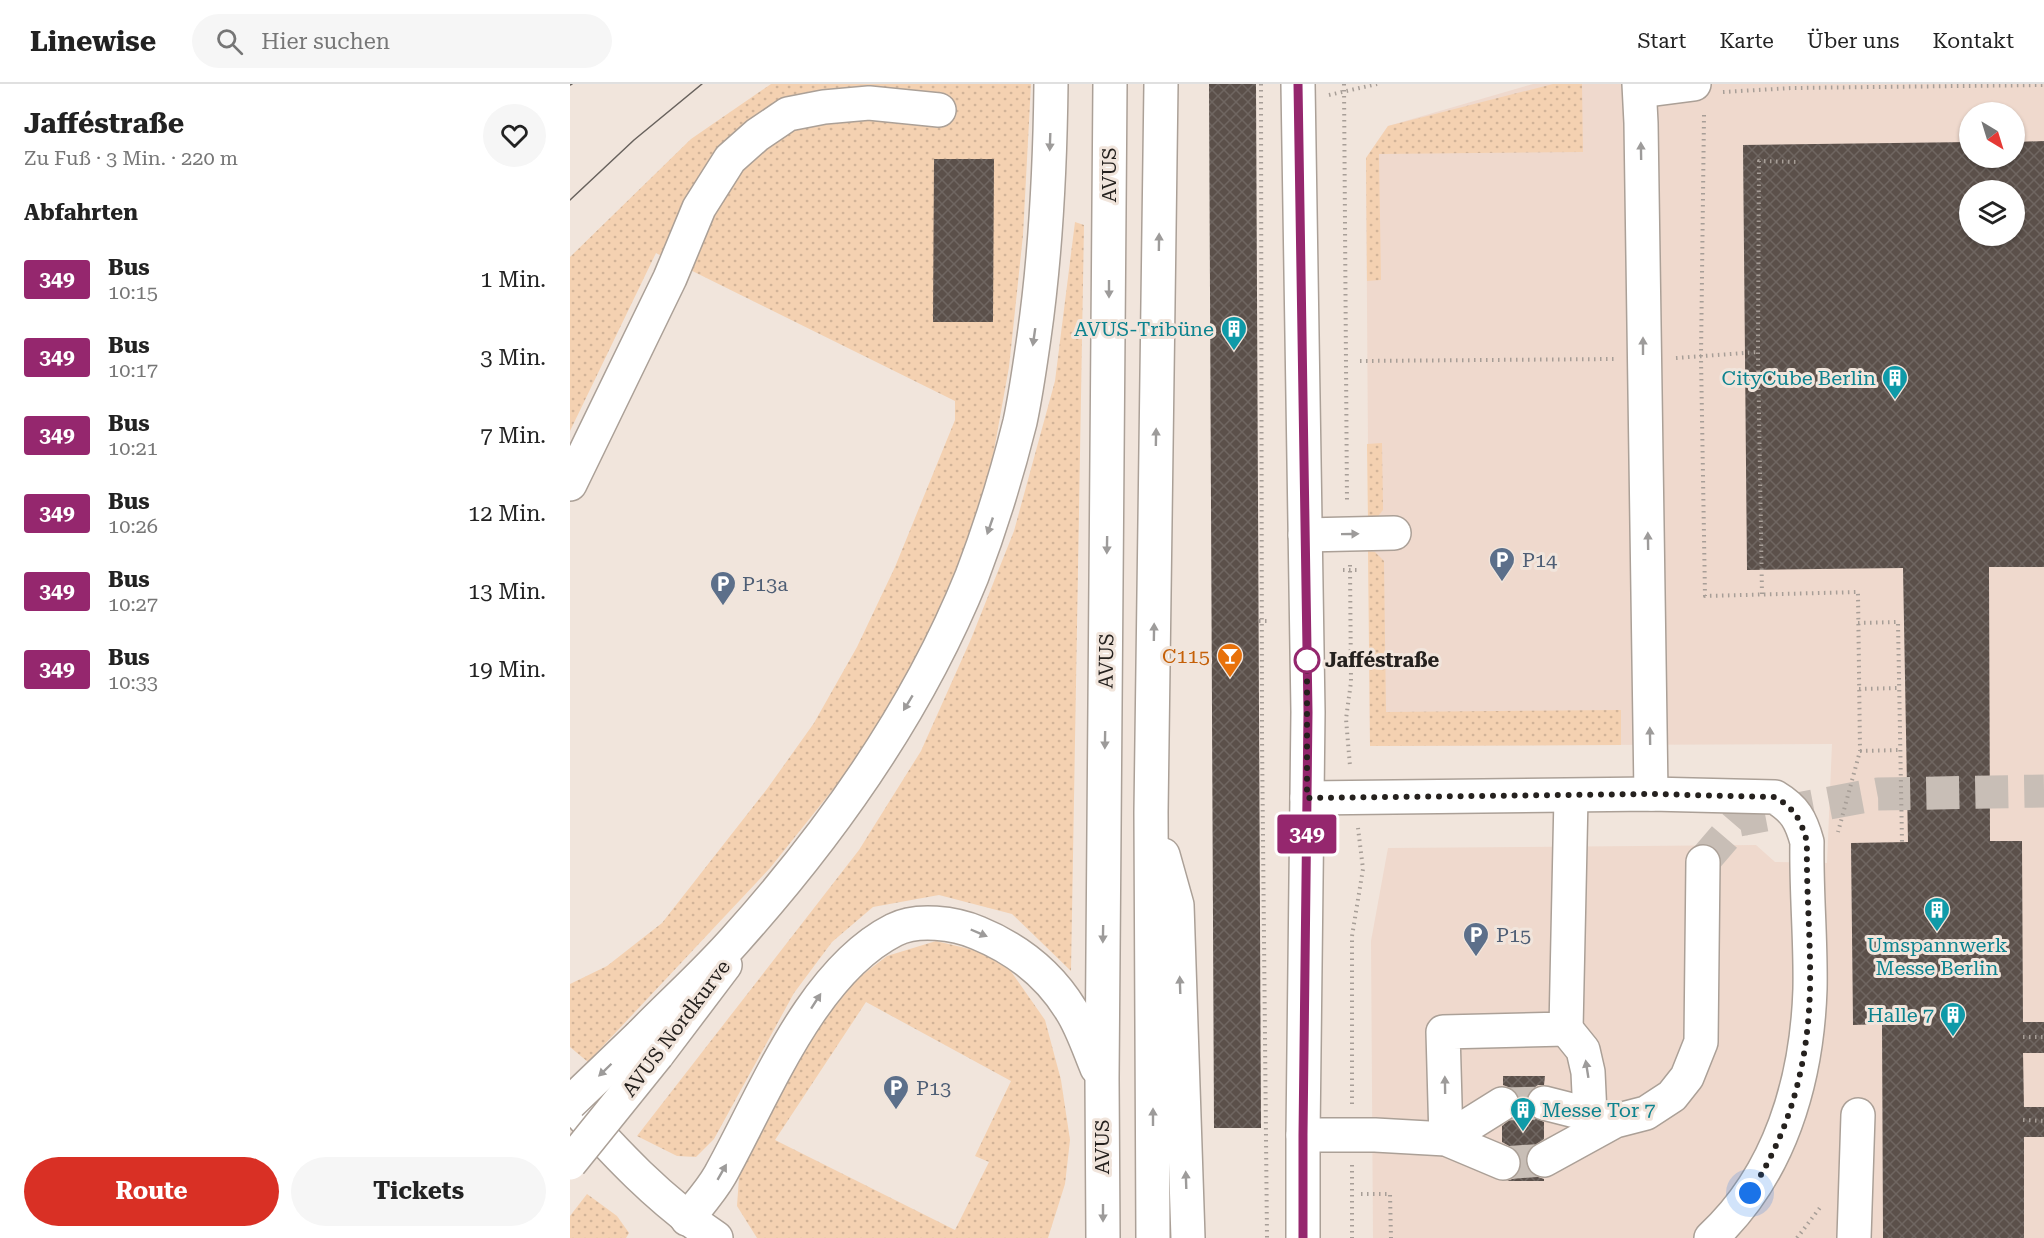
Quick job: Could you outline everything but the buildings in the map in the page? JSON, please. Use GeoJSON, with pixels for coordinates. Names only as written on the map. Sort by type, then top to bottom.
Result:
{"type":"FeatureCollection","features":[{"type":"Feature","properties":{"kind":"main road"},"geometry":{"type":"LineString","coordinates":[[716,1238],[687,1219],[619,1158],[570,1102],[648,1046],[778,890],[858,786],[920,684],[971,578],[991,525],[1020,419],[1040,293],[1047,217],[1051,84]]}},
{"type":"Feature","properties":{"kind":"main road","name":"AVUS"},"geometry":{"type":"LineString","coordinates":[[1103,1238],[1102,1078],[1110,84]]}},
{"type":"Feature","properties":{"kind":"main road"},"geometry":{"type":"LineString","coordinates":[[1299,84],[1307,798],[1303,1238]]}},
{"type":"Feature","properties":{"kind":"main road"},"geometry":{"type":"LineString","coordinates":[[1651,794],[1639,88],[1704,94]]}},
{"type":"Feature","properties":{"kind":"main road"},"geometry":{"type":"LineString","coordinates":[[1153,1238],[1151,813],[1161,97]]}},
{"type":"Feature","properties":{"kind":"main road"},"geometry":{"type":"LineString","coordinates":[[570,483],[670,278],[699,208],[730,159],[757,135],[788,114],[824,107],[869,103],[939,110]]}},
{"type":"Feature","properties":{"kind":"main road"},"geometry":{"type":"LineString","coordinates":[[1305,535],[1394,533]]}},
{"type":"Feature","properties":{"kind":"main road"},"geometry":{"type":"LineString","coordinates":[[1307,798],[1651,794],[1775,797],[1789,805],[1803,827],[1807,842],[1810,989],[1805,1046],[1792,1108],[1775,1151],[1750,1193],[1711,1238]]}},
{"type":"Feature","properties":{"kind":"main road"},"geometry":{"type":"LineString","coordinates":[[1571,796],[1561,886],[1566,1029],[1583,1050],[1603,1118]]}},
{"type":"Feature","properties":{"kind":"main road"},"geometry":{"type":"LineString","coordinates":[[1151,813],[1177,905],[1188,1238]]}},
{"type":"Feature","properties":{"kind":"main road"},"geometry":{"type":"LineString","coordinates":[[1544,1103],[1603,1118],[1646,1113],[1672,1096],[1687,1077],[1701,1042],[1702,861]]}},
{"type":"Feature","properties":{"kind":"main road"},"geometry":{"type":"LineString","coordinates":[[687,1219],[718,1178],[788,1045],[822,993],[855,955],[896,929],[933,922],[968,928],[1004,944],[1045,975],[1072,1010],[1102,1078]]}},
{"type":"Feature","properties":{"kind":"main road"},"geometry":{"type":"LineString","coordinates":[[1446,1139],[1443,1032],[1566,1029]]}},
{"type":"Feature","properties":{"kind":"main road","name":"AVUS Nordkurve"},"geometry":{"type":"LineString","coordinates":[[570,1163],[648,1046]]}},
{"type":"Feature","properties":{"kind":"main road"},"geometry":{"type":"LineString","coordinates":[[1446,1139],[1502,1104]]}},
{"type":"Feature","properties":{"kind":"main road"},"geometry":{"type":"LineString","coordinates":[[1854,1238],[1858,1115]]}},
{"type":"Feature","properties":{"kind":"main road"},"geometry":{"type":"LineString","coordinates":[[1544,1160],[1603,1118]]}},
{"type":"Feature","properties":{"kind":"main road"},"geometry":{"type":"LineString","coordinates":[[1303,1135],[1446,1139],[1503,1163]]}},
{"type":"Feature","properties":{"kind":"path"},"geometry":{"type":"LineString","coordinates":[[1261,84],[1267,1238]]}},
{"type":"Feature","properties":{"kind":"path"},"geometry":{"type":"LineString","coordinates":[[1344,84],[1351,682],[1346,719]]}},
{"type":"Feature","properties":{"kind":"path"},"geometry":{"type":"LineString","coordinates":[[1836,842],[1860,751],[1858,592],[1705,596],[1701,357],[1704,94],[1792,88],[2044,85]]}},
{"type":"Feature","properties":{"kind":"path"},"geometry":{"type":"LineString","coordinates":[[1762,594],[1758,352],[1759,161],[1799,162]]}},
{"type":"Feature","properties":{"kind":"path"},"geometry":{"type":"LineString","coordinates":[[1360,361],[1644,359],[1758,352]]}},
{"type":"Feature","properties":{"kind":"path"},"geometry":{"type":"LineString","coordinates":[[1342,570],[1359,570]]}},
{"type":"Feature","properties":{"kind":"path"},"geometry":{"type":"LineString","coordinates":[[1858,623],[1898,622],[1902,842]]}},
{"type":"Feature","properties":{"kind":"path"},"geometry":{"type":"LineString","coordinates":[[1859,689],[1899,688]]}},
{"type":"Feature","properties":{"kind":"path"},"geometry":{"type":"LineString","coordinates":[[1860,751],[1900,750]]}},
{"type":"Feature","properties":{"kind":"path"},"geometry":{"type":"LineString","coordinates":[[1352,1238],[1363,1135],[1352,936],[1363,869],[1359,842]]}},
{"type":"Feature","properties":{"kind":"path"},"geometry":{"type":"LineString","coordinates":[[2023,1037],[2044,1037]]}},
{"type":"Feature","properties":{"kind":"path"},"geometry":{"type":"LineString","coordinates":[[2023,1120],[2044,1120]]}},
{"type":"Feature","properties":{"kind":"path"},"geometry":{"type":"LineString","coordinates":[[1361,1194],[1390,1194],[1391,1238]]}},
{"type":"Feature","properties":{"kind":"shaded area"},"geometry":{"type":"Polygon","coordinates":[[[771,84],[1031,84],[1023,235],[1009,367],[989,478],[954,577],[913,667],[855,762],[770,868],[588,1062],[570,1047],[570,984],[607,966],[662,923],[767,789],[814,723],[857,647],[895,567],[955,420],[955,401],[656,253],[570,431],[570,257],[691,139],[771,84]]]}},
{"type":"Feature","properties":{"kind":"shaded area"},"geometry":{"type":"Polygon","coordinates":[[[1533,84],[2044,84],[2044,1238],[1373,1238],[1371,941],[1388,848],[1756,845],[1775,862],[1827,863],[1832,744],[1370,746],[1366,158],[1388,126],[1533,84]]]}},
{"type":"Feature","properties":{"kind":"shaded area"},"geometry":{"type":"Polygon","coordinates":[[[1553,84],[1582,84],[1583,152],[1379,154],[1381,280],[1367,281],[1366,158],[1388,126],[1553,84]]]}},
{"type":"Feature","properties":{"kind":"shaded area"},"geometry":{"type":"Polygon","coordinates":[[[1075,222],[1084,225],[1071,971],[1012,914],[939,895],[873,907],[832,942],[794,993],[714,1139],[696,1157],[677,1156],[637,1136],[859,850],[921,751],[971,639],[1014,531],[1055,381],[1075,222]]]}},
{"type":"Feature","properties":{"kind":"shaded area"},"geometry":{"type":"Polygon","coordinates":[[[1382,443],[1383,510],[1375,520],[1368,521],[1367,444],[1382,443]]]}},
{"type":"Feature","properties":{"kind":"shaded area"},"geometry":{"type":"Polygon","coordinates":[[[1368,551],[1375,552],[1384,561],[1386,712],[1621,710],[1621,745],[1370,746],[1368,551]]]}},
{"type":"Feature","properties":{"kind":"shaded area"},"geometry":{"type":"Polygon","coordinates":[[[936,941],[978,951],[1010,970],[1045,1020],[1061,1080],[1070,1140],[1065,1184],[1048,1238],[757,1238],[737,1206],[740,1163],[836,995],[887,956],[936,941]],[[866,1002],[775,1140],[955,1230],[989,1162],[975,1156],[1011,1081],[866,1002]]]}},
{"type":"Feature","properties":{"kind":"shaded area"},"geometry":{"type":"Polygon","coordinates":[[[587,1194],[617,1216],[629,1233],[626,1238],[570,1238],[570,1216],[587,1194]]]}},
{"type":"Feature","properties":{"kind":"tunnel"},"geometry":{"type":"LineString","coordinates":[[1703,862],[1739,820],[1878,794],[2044,791]]}},
{"type":"Feature","properties":{"kind":"tunnel"},"geometry":{"type":"LineString","coordinates":[[1502,1104],[1544,1103]]}},
{"type":"Feature","properties":{"kind":"tunnel"},"geometry":{"type":"LineString","coordinates":[[1503,1163],[1544,1160]]}},
{"type":"Feature","properties":{"kind":"tram line"},"geometry":{"type":"LineString","coordinates":[[570,200],[634,140],[702,84]]}},
{"type":"Feature","properties":{"kind":"bus line","name":"349"},"geometry":{"type":"LineString","coordinates":[[1298,84],[1308,712],[1303,1238]]}},
{"type":"Feature","properties":{"kind":"place","name":"AVUS-Tribüne"},"geometry":{"type":"Point","coordinates":[1234,352]}},
{"type":"Feature","properties":{"kind":"place","name":"CityCube Berlin"},"geometry":{"type":"Point","coordinates":[1895,401]}},
{"type":"Feature","properties":{"kind":"place","name":"P14"},"geometry":{"type":"Point","coordinates":[1502,583]}},
{"type":"Feature","properties":{"kind":"place","name":"P13a"},"geometry":{"type":"Point","coordinates":[723,607]}},
{"type":"Feature","properties":{"kind":"place","name":"Jafféstraße"},"geometry":{"type":"Point","coordinates":[1307,660]}},
{"type":"Feature","properties":{"kind":"place","name":"C115"},"geometry":{"type":"Point","coordinates":[1230,679]}},
{"type":"Feature","properties":{"kind":"place","name":"Umspannwerk Messe Berlin"},"geometry":{"type":"Point","coordinates":[1937,933]}},
{"type":"Feature","properties":{"kind":"place","name":"P15"},"geometry":{"type":"Point","coordinates":[1476,958]}},
{"type":"Feature","properties":{"kind":"place","name":"Halle 7"},"geometry":{"type":"Point","coordinates":[1953,1038]}},
{"type":"Feature","properties":{"kind":"place","name":"P13"},"geometry":{"type":"Point","coordinates":[896,1111]}},
{"type":"Feature","properties":{"kind":"place","name":"Messe Tor 7"},"geometry":{"type":"Point","coordinates":[1523,1133]}},
{"type":"Feature","properties":{"kind":"route"},"geometry":{"type":"LineString","coordinates":[[1307,660],[1307,798],[1651,794],[1775,797],[1789,805],[1803,827],[1807,842],[1810,989],[1807,1028],[1792,1108],[1775,1151],[1750,1193]]}}]}
